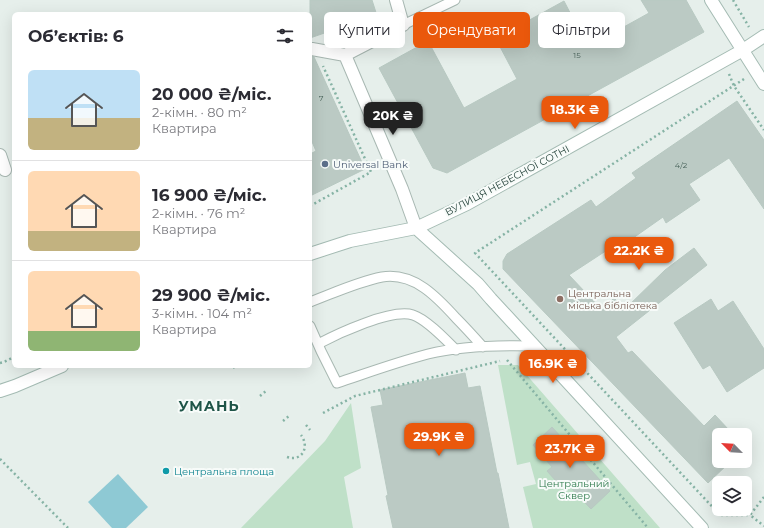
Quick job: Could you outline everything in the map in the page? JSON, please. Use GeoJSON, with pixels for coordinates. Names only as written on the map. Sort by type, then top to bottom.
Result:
{"type":"FeatureCollection","features":[{"type":"Feature","properties":{"kind":"main road"},"geometry":{"type":"LineString","coordinates":[[396,0],[399,12]]}},
{"type":"Feature","properties":{"kind":"main road"},"geometry":{"type":"LineString","coordinates":[[711,0],[764,84]]}},
{"type":"Feature","properties":{"kind":"main road","name":"ВУЛИЦЯ НЕБЕСНОЇ СОТНІ"},"geometry":{"type":"LineString","coordinates":[[312,253],[350,241],[416,228],[467,204],[742,50],[764,36]]}},
{"type":"Feature","properties":{"kind":"main road"},"geometry":{"type":"LineString","coordinates":[[313,50],[345,55],[359,48]]}},
{"type":"Feature","properties":{"kind":"main road"},"geometry":{"type":"LineString","coordinates":[[345,55],[402,189],[416,228],[478,284],[702,528]]}},
{"type":"Feature","properties":{"kind":"main road"},"geometry":{"type":"LineString","coordinates":[[0,155],[6,170]]}},
{"type":"Feature","properties":{"kind":"main road"},"geometry":{"type":"LineString","coordinates":[[0,391],[57,368]]}},
{"type":"Feature","properties":{"kind":"lane"},"geometry":{"type":"LineString","coordinates":[[405,24],[455,0]]}},
{"type":"Feature","properties":{"kind":"lane"},"geometry":{"type":"LineString","coordinates":[[312,301],[362,282],[384,277],[402,277],[428,289],[483,347]]}},
{"type":"Feature","properties":{"kind":"lane"},"geometry":{"type":"LineString","coordinates":[[318,344],[330,337],[361,324],[398,314],[407,314],[415,315],[421,319],[456,350]]}},
{"type":"Feature","properties":{"kind":"lane"},"geometry":{"type":"LineString","coordinates":[[312,330],[337,383],[429,354],[508,345],[535,346]]}},
{"type":"Feature","properties":{"kind":"path"},"geometry":{"type":"LineString","coordinates":[[312,205],[371,172],[313,50]]}},
{"type":"Feature","properties":{"kind":"path"},"geometry":{"type":"LineString","coordinates":[[712,506],[475,253],[756,71]]}},
{"type":"Feature","properties":{"kind":"path"},"geometry":{"type":"LineString","coordinates":[[0,362],[4,362],[12,358]]}},
{"type":"Feature","properties":{"kind":"path"},"geometry":{"type":"LineString","coordinates":[[323,413],[355,396],[506,360],[648,528]]}},
{"type":"Feature","properties":{"kind":"path"},"geometry":{"type":"LineString","coordinates":[[260,396],[266,391]]}},
{"type":"Feature","properties":{"kind":"path"},"geometry":{"type":"LineString","coordinates":[[283,421],[289,416]]}},
{"type":"Feature","properties":{"kind":"path"},"geometry":{"type":"LineString","coordinates":[[306,425],[310,430]]}},
{"type":"Feature","properties":{"kind":"path"},"geometry":{"type":"LineString","coordinates":[[287,457],[295,458],[304,451],[305,443],[301,435]]}},
{"type":"Feature","properties":{"kind":"path"},"geometry":{"type":"LineString","coordinates":[[0,459],[68,528]]}},
{"type":"Feature","properties":{"kind":"path"},"geometry":{"type":"LineString","coordinates":[[752,512],[764,497]]}},
{"type":"Feature","properties":{"kind":"path"},"geometry":{"type":"LineString","coordinates":[[751,516],[764,526]]}},
{"type":"Feature","properties":{"kind":"green space","name":"Центральний Сквер"},"geometry":{"type":"Polygon","coordinates":[[[498,365],[518,365],[660,528],[533,528],[523,487],[536,484],[530,462],[517,465],[498,365]]]}},
{"type":"Feature","properties":{"kind":"green space"},"geometry":{"type":"Polygon","coordinates":[[[351,403],[361,468],[344,477],[353,528],[241,528],[325,441],[351,403]]]}},
{"type":"Feature","properties":{"kind":"water"},"geometry":{"type":"Polygon","coordinates":[[[118,474],[148,507],[126,528],[112,528],[88,502],[118,474]]]}},
{"type":"Feature","properties":{"kind":"building"},"geometry":{"type":"Polygon","coordinates":[[[310,0],[372,0],[376,12],[324,12],[324,33],[312,37],[312,12],[310,12],[310,0]]]}},
{"type":"Feature","properties":{"kind":"building"},"geometry":{"type":"Polygon","coordinates":[[[641,0],[686,0],[704,32],[447,173],[433,168],[379,68],[415,48],[432,48],[464,108],[517,79],[501,48],[530,48],[530,20],[538,15],[538,48],[625,48],[625,26],[649,13],[641,0]]]}},
{"type":"Feature","properties":{"kind":"building"},"geometry":{"type":"Polygon","coordinates":[[[564,1],[570,12],[544,12],[564,1]]]}},
{"type":"Feature","properties":{"kind":"building"},"geometry":{"type":"Polygon","coordinates":[[[312,56],[314,57],[365,169],[312,195],[312,153],[316,151],[312,142],[312,56]]]}},
{"type":"Feature","properties":{"kind":"building"},"geometry":{"type":"Polygon","coordinates":[[[737,101],[764,140],[764,209],[729,158],[689,184],[700,200],[666,223],[663,217],[626,243],[624,239],[569,275],[602,310],[614,298],[625,309],[665,270],[694,248],[707,265],[616,337],[628,353],[632,351],[704,426],[715,415],[727,428],[712,428],[712,468],[724,468],[715,476],[712,476],[712,479],[708,483],[503,269],[503,261],[507,254],[591,200],[596,207],[636,178],[632,173],[737,101]]]}},
{"type":"Feature","properties":{"kind":"building"},"geometry":{"type":"Polygon","coordinates":[[[711,299],[718,311],[733,301],[764,349],[764,368],[727,392],[710,365],[703,369],[674,323],[711,299]]]}},
{"type":"Feature","properties":{"kind":"building"},"geometry":{"type":"Polygon","coordinates":[[[465,373],[468,388],[480,386],[509,528],[393,528],[371,407],[383,405],[380,390],[465,373]]]}},
{"type":"Feature","properties":{"kind":"building"},"geometry":{"type":"Polygon","coordinates":[[[552,427],[610,491],[591,509],[570,487],[565,491],[547,471],[552,467],[533,445],[552,427]]]}},
{"type":"Feature","properties":{"kind":"place","name":"Universal Bank"},"geometry":{"type":"Point","coordinates":[325,164]}},
{"type":"Feature","properties":{"kind":"place","name":"Центральна міська бібліотека"},"geometry":{"type":"Point","coordinates":[560,299]}},
{"type":"Feature","properties":{"kind":"place","name":"Центральна площа"},"geometry":{"type":"Point","coordinates":[166,471]}},
{"type":"Feature","properties":{"kind":"district","name":"УМАНЬ"},"geometry":{"type":"Point","coordinates":[209,406]}}]}
